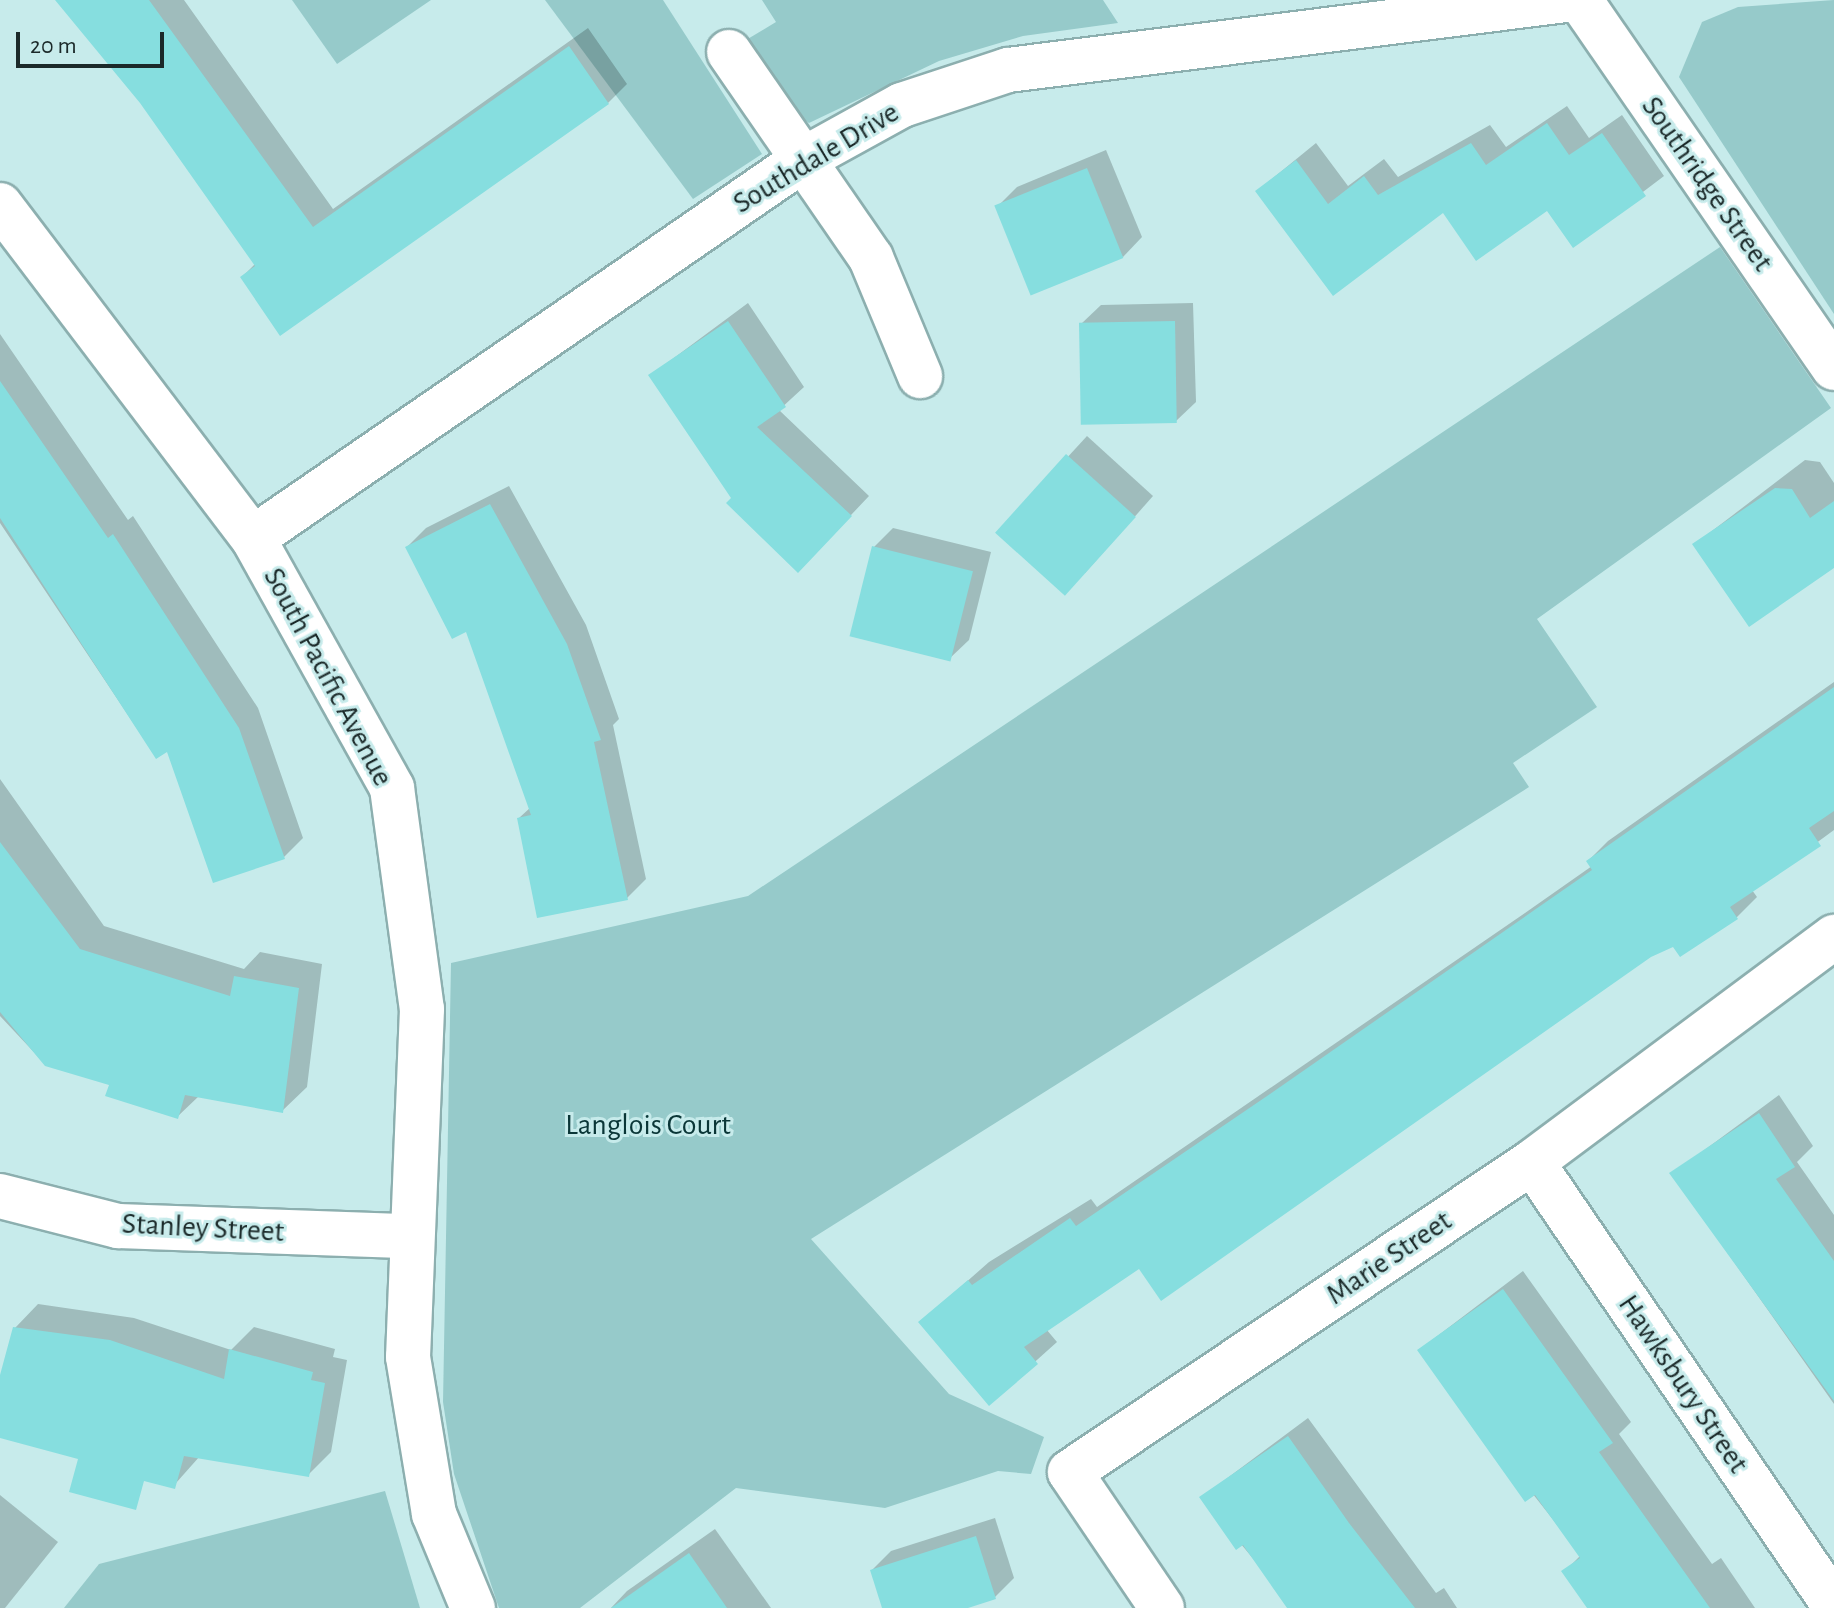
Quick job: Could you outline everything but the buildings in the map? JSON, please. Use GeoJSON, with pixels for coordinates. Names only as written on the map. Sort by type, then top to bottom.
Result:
{"type":"FeatureCollection","features":[{"type":"Feature","properties":{"kind":"street","name":"Southdale Drive"},"geometry":{"type":"LineString","coordinates":[[253,538],[804,159],[902,105],[1008,70],[1566,0]]}},
{"type":"Feature","properties":{"kind":"street","name":"Southridge Street"},"geometry":{"type":"LineString","coordinates":[[1580,0],[1834,368]]}},
{"type":"Feature","properties":{"kind":"street"},"geometry":{"type":"LineString","coordinates":[[729,52],[871,258],[920,376]]}},
{"type":"Feature","properties":{"kind":"street","name":"South Pacific Avenue"},"geometry":{"type":"LineString","coordinates":[[0,205],[253,538],[392,788],[422,1009],[409,1236],[408,1357],[431,1498],[473,1608]]}},
{"type":"Feature","properties":{"kind":"street","name":"Marie Street"},"geometry":{"type":"LineString","coordinates":[[1162,1608],[1070,1472],[1532,1162],[1834,937]]}},
{"type":"Feature","properties":{"kind":"street","name":"Hawksbury Street"},"geometry":{"type":"LineString","coordinates":[[1532,1162],[1834,1605]]}},
{"type":"Feature","properties":{"kind":"street","name":"Stanley Street"},"geometry":{"type":"LineString","coordinates":[[0,1196],[118,1226],[409,1236]]}},
{"type":"Feature","properties":{"kind":"green space"},"geometry":{"type":"Polygon","coordinates":[[[292,0],[431,0],[337,64],[292,0]]]}},
{"type":"Feature","properties":{"kind":"green space"},"geometry":{"type":"Polygon","coordinates":[[[545,0],[663,0],[762,154],[693,199],[545,0]]]}},
{"type":"Feature","properties":{"kind":"green space"},"geometry":{"type":"Polygon","coordinates":[[[762,0],[1103,0],[1118,23],[1023,36],[939,61],[809,123],[792,111],[746,40],[776,22],[762,0]]]}},
{"type":"Feature","properties":{"kind":"green space"},"geometry":{"type":"Polygon","coordinates":[[[1834,0],[1834,314],[1679,77],[1702,22],[1738,7],[1834,0]]]}},
{"type":"Feature","properties":{"kind":"green space","name":"Langlois Court"},"geometry":{"type":"Polygon","coordinates":[[[1720,247],[1831,408],[1537,619],[1597,707],[1513,763],[1529,787],[811,1239],[949,1394],[1044,1437],[1031,1474],[998,1471],[885,1508],[736,1488],[580,1608],[499,1608],[454,1474],[443,1402],[451,963],[748,896],[1720,247]]]}},
{"type":"Feature","properties":{"kind":"green space"},"geometry":{"type":"Polygon","coordinates":[[[385,1491],[420,1608],[64,1608],[99,1564],[385,1491]]]}}]}
